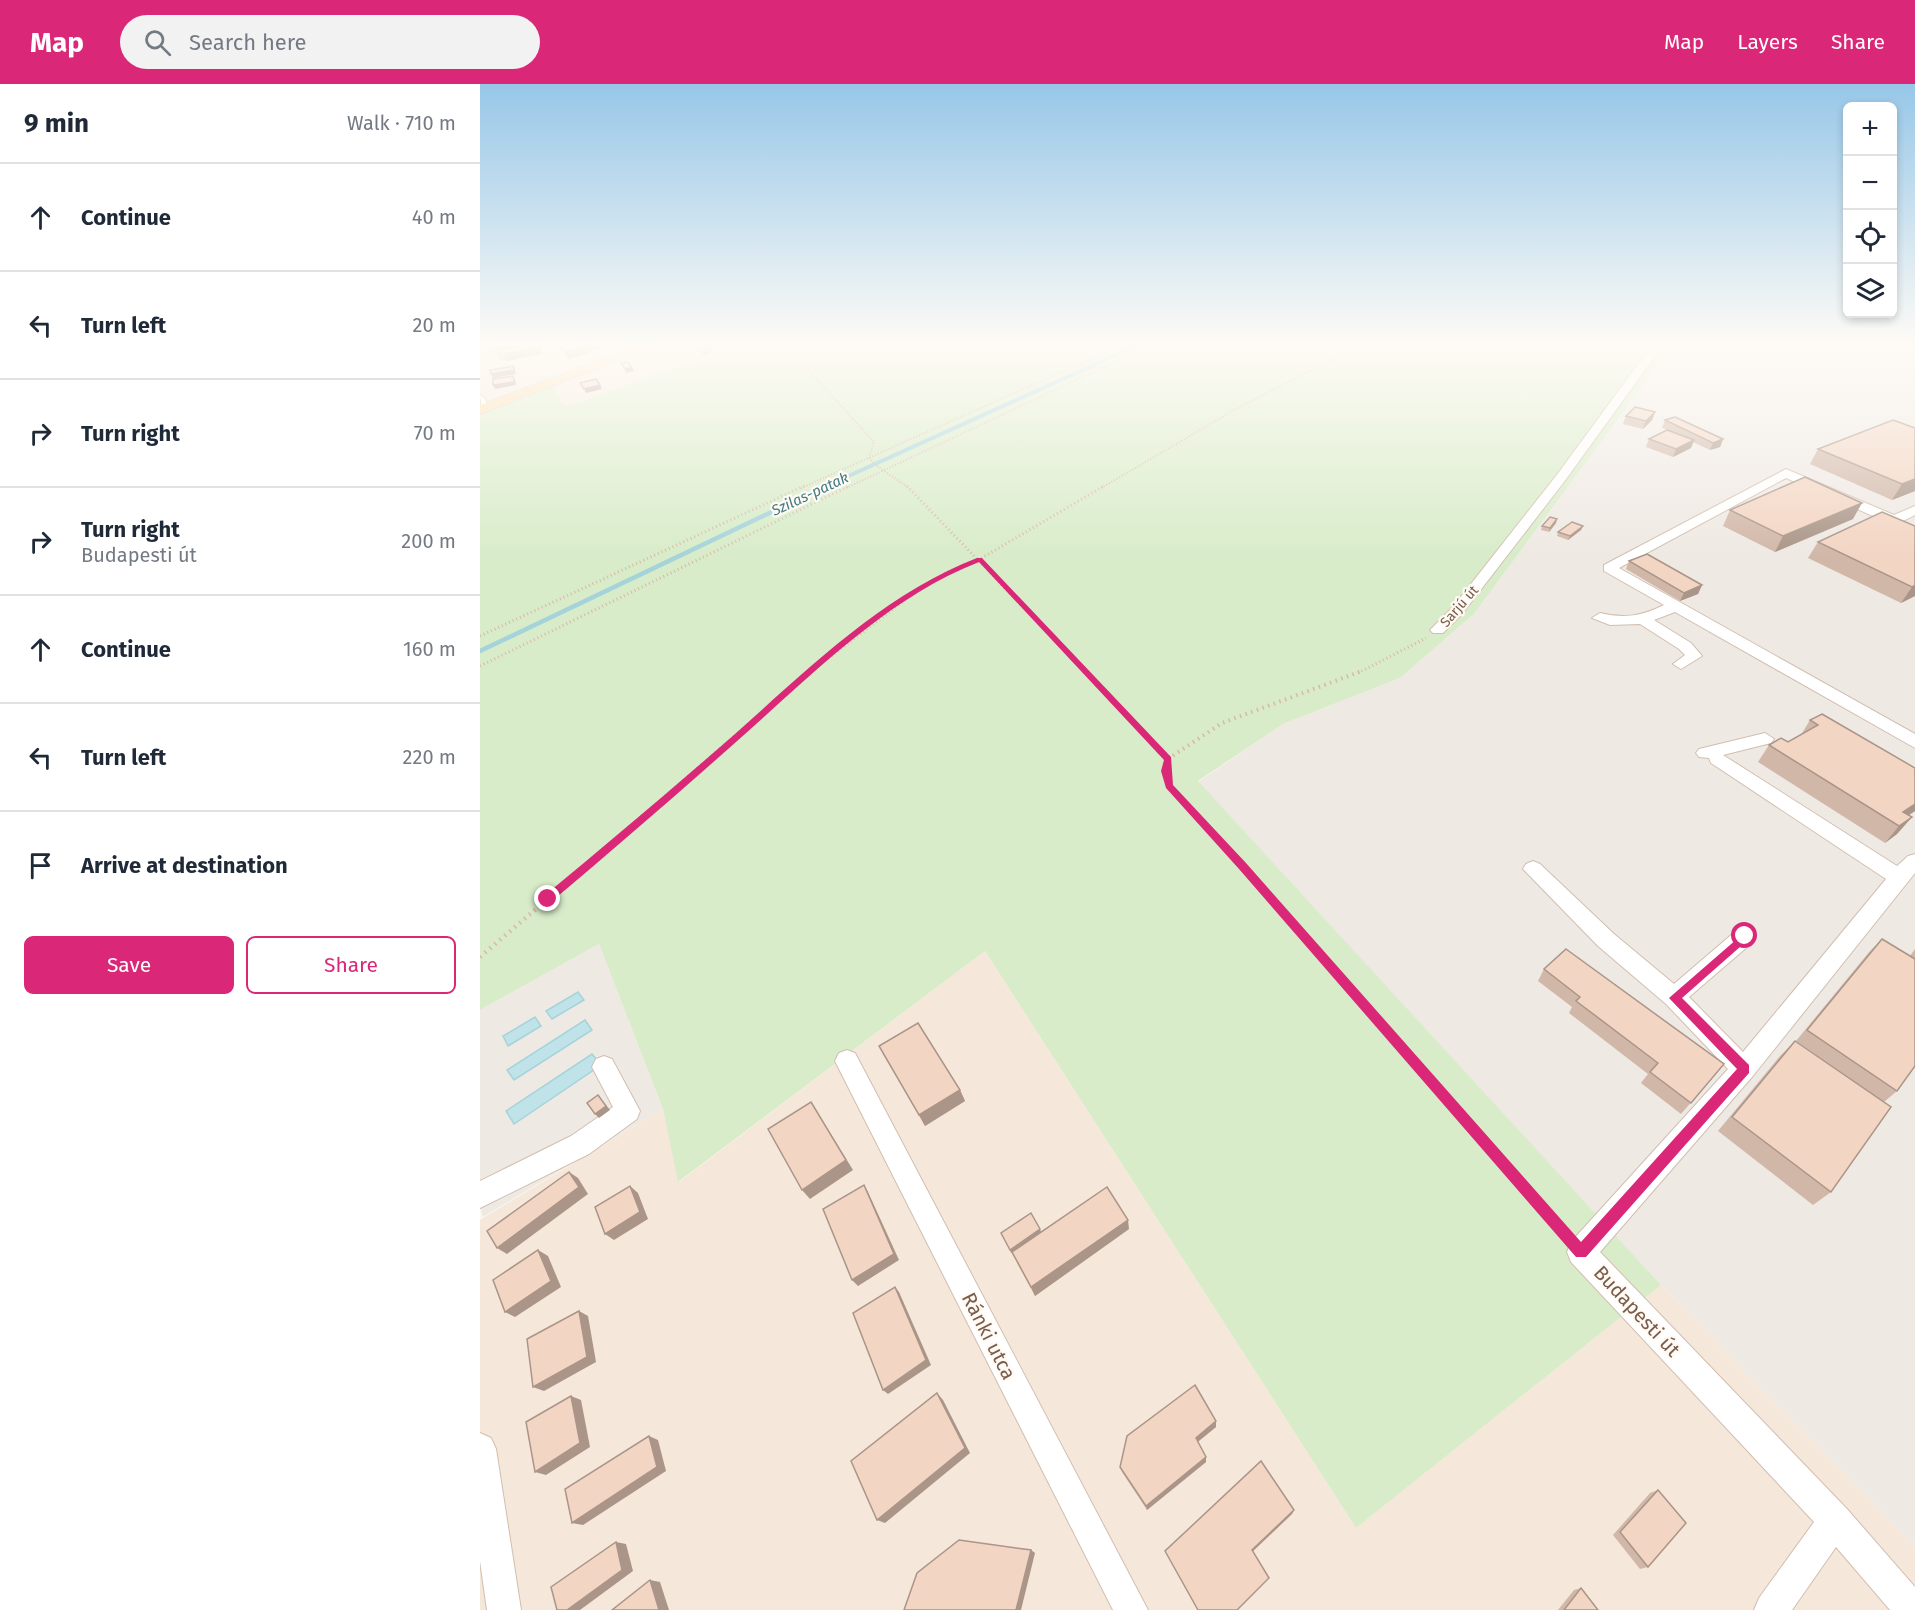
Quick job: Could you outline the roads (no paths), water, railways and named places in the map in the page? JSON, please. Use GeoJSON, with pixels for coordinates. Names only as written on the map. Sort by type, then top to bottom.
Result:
{"type":"FeatureCollection","features":[{"type":"Feature","properties":{"kind":"street","name":"Sarjú út"},"geometry":{"type":"LineString","coordinates":[[1438,630],[1457,611],[1607,414]]}},
{"type":"Feature","properties":{"kind":"street"},"geometry":{"type":"LineString","coordinates":[[1915,530],[1786,473],[1608,568],[1915,742]]}},
{"type":"Feature","properties":{"kind":"street"},"geometry":{"type":"LineString","coordinates":[[1894,520],[1915,510]]}},
{"type":"Feature","properties":{"kind":"street"},"geometry":{"type":"LineString","coordinates":[[1646,621],[1675,606]]}},
{"type":"Feature","properties":{"kind":"street"},"geometry":{"type":"LineString","coordinates":[[1599,618],[1614,624],[1629,620],[1646,621],[1685,646],[1694,656],[1681,664]]}},
{"type":"Feature","properties":{"kind":"street"},"geometry":{"type":"LineString","coordinates":[[1765,739],[1717,754],[1899,877]]}},
{"type":"Feature","properties":{"kind":"street"},"geometry":{"type":"LineString","coordinates":[[1533,869],[1606,940],[1674,998],[1744,1069],[1899,877],[1915,861]]}},
{"type":"Feature","properties":{"kind":"street"},"geometry":{"type":"LineString","coordinates":[[1674,998],[1745,936]]}},
{"type":"Feature","properties":{"kind":"street","name":"Ránki utca"},"geometry":{"type":"LineString","coordinates":[[847,1061],[1131,1610]]}},
{"type":"Feature","properties":{"kind":"street"},"geometry":{"type":"LineString","coordinates":[[480,1195],[580,1145],[628,1110],[604,1067]]}},
{"type":"Feature","properties":{"kind":"street","name":"Budapesti út"},"geometry":{"type":"LineString","coordinates":[[1744,1069],[1581,1252],[1835,1521],[1912,1610]]}},
{"type":"Feature","properties":{"kind":"street"},"geometry":{"type":"LineString","coordinates":[[480,1449],[504,1610]]}},
{"type":"Feature","properties":{"kind":"street"},"geometry":{"type":"LineString","coordinates":[[1771,1610],[1835,1521]]}},
{"type":"Feature","properties":{"kind":"water"},"geometry":{"type":"Polygon","coordinates":[[[578,992],[584,1000],[552,1019],[546,1011],[578,992]]]}},
{"type":"Feature","properties":{"kind":"water"},"geometry":{"type":"Polygon","coordinates":[[[535,1017],[541,1026],[508,1046],[503,1036],[535,1017]]]}},
{"type":"Feature","properties":{"kind":"water"},"geometry":{"type":"Polygon","coordinates":[[[585,1020],[592,1030],[514,1080],[507,1070],[585,1020]]]}},
{"type":"Feature","properties":{"kind":"water"},"geometry":{"type":"Polygon","coordinates":[[[592,1054],[601,1065],[514,1124],[506,1111],[592,1054]]]}},
{"type":"Feature","properties":{"kind":"waterway","name":"Szilas-patak"},"geometry":{"type":"LineString","coordinates":[[822,488],[985,414]]}},
{"type":"Feature","properties":{"kind":"waterway","name":"Szilas-patak"},"geometry":{"type":"LineString","coordinates":[[480,651],[826,486]]}}]}
